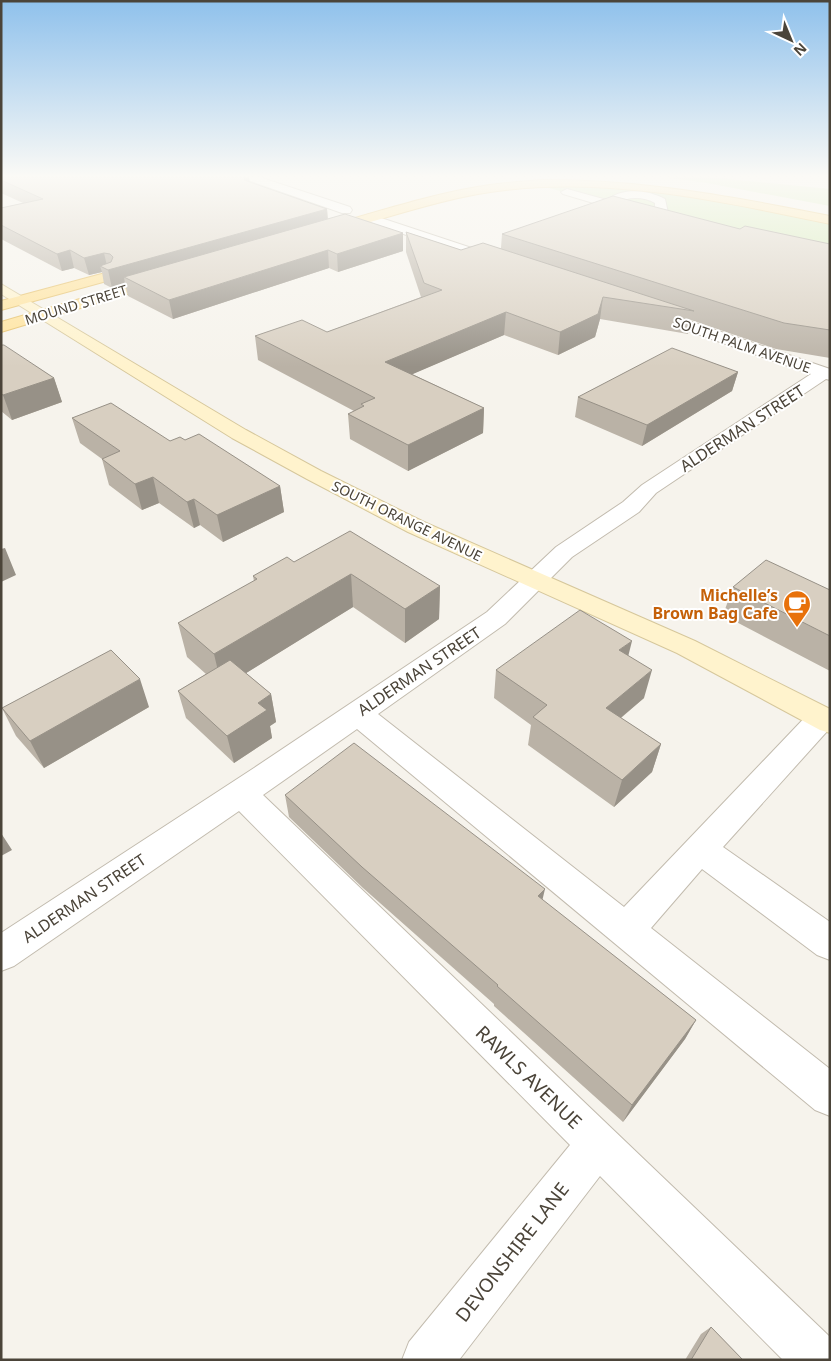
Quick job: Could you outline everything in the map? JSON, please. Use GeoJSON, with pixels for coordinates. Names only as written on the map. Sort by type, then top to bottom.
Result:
{"type":"FeatureCollection","features":[{"type":"Feature","properties":{"kind":"main road","name":"MOUND STREET"},"geometry":{"type":"LineString","coordinates":[[1,327],[33,308],[126,271]]}},
{"type":"Feature","properties":{"kind":"main road","name":"MOUND STREET"},"geometry":{"type":"LineString","coordinates":[[1,306],[33,308],[173,272]]}},
{"type":"Feature","properties":{"kind":"street"},"geometry":{"type":"LineString","coordinates":[[437,241],[510,265]]}},
{"type":"Feature","properties":{"kind":"street","name":"SOUTH ORANGE AVENUE"},"geometry":{"type":"LineString","coordinates":[[1,288],[239,434],[314,476],[416,527],[686,647],[826,720]]}},
{"type":"Feature","properties":{"kind":"street","name":"SOUTH PALM AVENUE"},"geometry":{"type":"LineString","coordinates":[[640,310],[827,374]]}},
{"type":"Feature","properties":{"kind":"street","name":"ALDERMAN STREET"},"geometry":{"type":"LineString","coordinates":[[1,954],[241,793],[496,618],[564,552],[631,507],[650,489],[827,374]]}},
{"type":"Feature","properties":{"kind":"street"},"geometry":{"type":"LineString","coordinates":[[357,713],[830,1095]]}},
{"type":"Feature","properties":{"kind":"street"},"geometry":{"type":"LineString","coordinates":[[626,930],[700,849],[826,720]]}},
{"type":"Feature","properties":{"kind":"street","name":"RAWLS AVENUE"},"geometry":{"type":"LineString","coordinates":[[241,793],[818,1360]]}},
{"type":"Feature","properties":{"kind":"street"},"geometry":{"type":"LineString","coordinates":[[700,849],[830,943]]}},
{"type":"Feature","properties":{"kind":"street","name":"DEVONSHIRE LANE"},"geometry":{"type":"LineString","coordinates":[[427,1360],[598,1144]]}},
{"type":"Feature","properties":{"kind":"green space"},"geometry":{"type":"Polygon","coordinates":[[[752,241],[830,241],[830,257],[752,241]]]}},
{"type":"Feature","properties":{"kind":"building"},"geometry":{"type":"Polygon","coordinates":[[[31,241],[214,241],[108,270],[100,266],[111,262],[113,257],[110,254],[104,253],[84,258],[70,250],[57,254],[31,241]]]}},
{"type":"Feature","properties":{"kind":"building"},"geometry":{"type":"Polygon","coordinates":[[[252,241],[379,241],[337,254],[328,250],[169,300],[124,277],[252,241]]]}},
{"type":"Feature","properties":{"kind":"building"},"geometry":{"type":"Polygon","coordinates":[[[409,241],[432,241],[461,250],[483,243],[694,311],[603,297],[598,314],[560,332],[506,312],[385,362],[484,408],[408,445],[348,414],[364,406],[361,404],[375,398],[255,336],[302,320],[327,332],[442,290],[424,283],[409,241]]]}},
{"type":"Feature","properties":{"kind":"building"},"geometry":{"type":"Polygon","coordinates":[[[523,241],[814,241],[830,244],[830,330],[784,323],[523,241]]]}},
{"type":"Feature","properties":{"kind":"building"},"geometry":{"type":"Polygon","coordinates":[[[1,345],[4,345],[54,378],[3,395],[1,394],[1,345]]]}},
{"type":"Feature","properties":{"kind":"building"},"geometry":{"type":"Polygon","coordinates":[[[672,348],[738,372],[647,425],[578,397],[672,348]]]}},
{"type":"Feature","properties":{"kind":"building"},"geometry":{"type":"Polygon","coordinates":[[[111,403],[170,441],[180,437],[185,440],[199,434],[280,486],[217,515],[194,499],[187,502],[153,477],[135,484],[102,459],[120,451],[72,418],[111,403]]]}},
{"type":"Feature","properties":{"kind":"building"},"geometry":{"type":"Polygon","coordinates":[[[350,531],[440,586],[405,609],[351,574],[214,654],[178,623],[257,579],[253,576],[287,557],[294,562],[350,531]]]}},
{"type":"Feature","properties":{"kind":"building"},"geometry":{"type":"Polygon","coordinates":[[[766,560],[830,590],[830,636],[733,587],[766,560]]]}},
{"type":"Feature","properties":{"kind":"building"},"geometry":{"type":"Polygon","coordinates":[[[580,610],[632,641],[619,650],[652,670],[606,708],[661,744],[622,780],[533,717],[547,705],[496,670],[580,610]]]}},
{"type":"Feature","properties":{"kind":"building"},"geometry":{"type":"Polygon","coordinates":[[[111,650],[140,679],[30,741],[2,708],[111,650]]]}},
{"type":"Feature","properties":{"kind":"building"},"geometry":{"type":"Polygon","coordinates":[[[230,660],[271,694],[258,703],[267,710],[227,736],[178,691],[230,660]]]}},
{"type":"Feature","properties":{"kind":"building"},"geometry":{"type":"Polygon","coordinates":[[[354,743],[545,889],[538,896],[696,1020],[632,1105],[362,867],[285,795],[354,743]]]}},
{"type":"Feature","properties":{"kind":"building"},"geometry":{"type":"Polygon","coordinates":[[[711,1327],[743,1360],[691,1360],[711,1327]]]}},
{"type":"Feature","properties":{"kind":"place","name":"Michelle’s Brown Bag Cafe"},"geometry":{"type":"Point","coordinates":[797,628]}}]}
